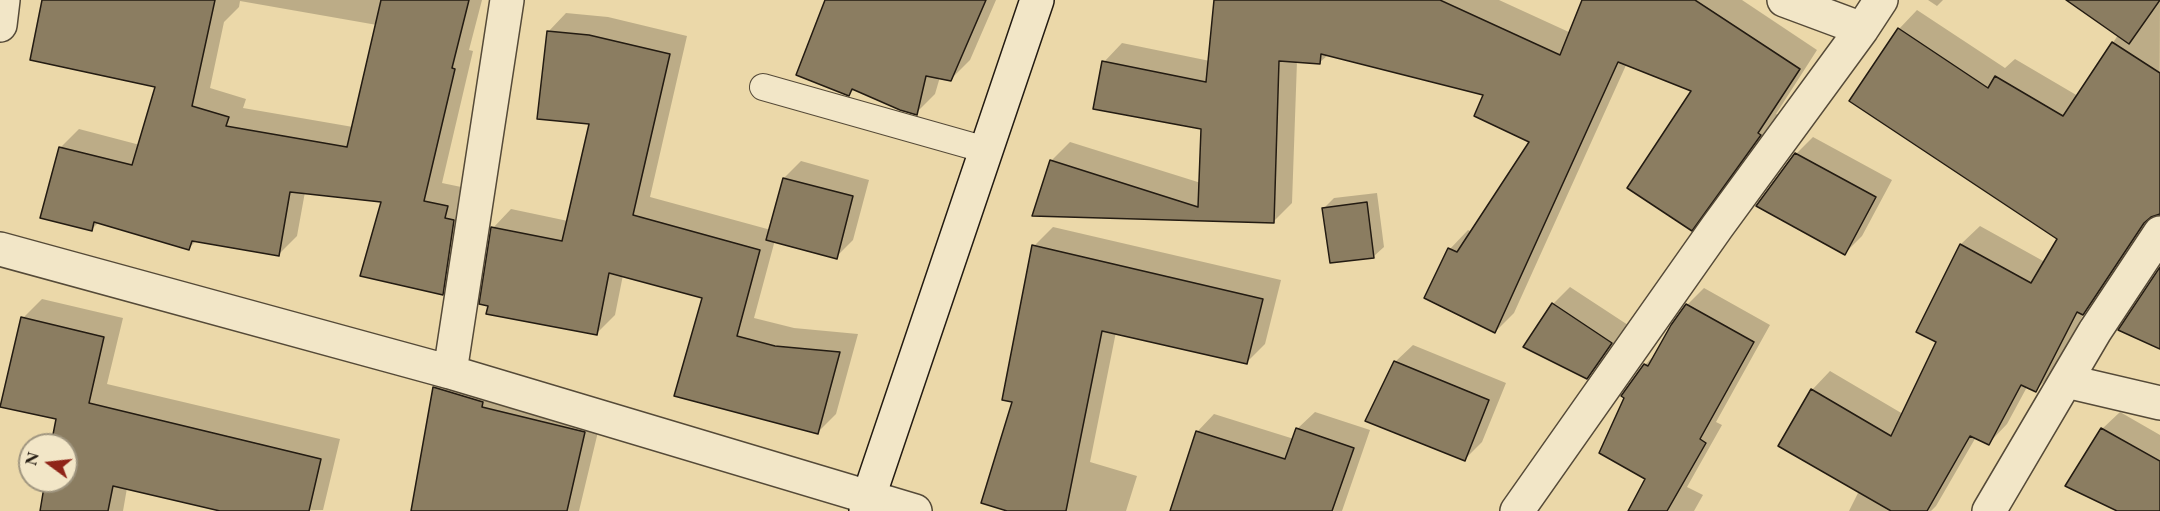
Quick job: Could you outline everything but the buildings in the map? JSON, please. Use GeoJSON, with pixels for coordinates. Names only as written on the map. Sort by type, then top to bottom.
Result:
{"type":"FeatureCollection","features":[{"type":"Feature","properties":{"kind":"street"},"geometry":{"type":"LineString","coordinates":[[0,24],[3,0]]}},
{"type":"Feature","properties":{"kind":"street"},"geometry":{"type":"LineString","coordinates":[[450,372],[507,0]]}},
{"type":"Feature","properties":{"kind":"street"},"geometry":{"type":"LineString","coordinates":[[868,504],[1036,0]]}},
{"type":"Feature","properties":{"kind":"street"},"geometry":{"type":"LineString","coordinates":[[1784,0],[1862,29]]}},
{"type":"Feature","properties":{"kind":"street"},"geometry":{"type":"LineString","coordinates":[[1517,511],[1717,227],[1881,0]]}},
{"type":"Feature","properties":{"kind":"street"},"geometry":{"type":"LineString","coordinates":[[1989,511],[2095,330],[2160,233]]}},
{"type":"Feature","properties":{"kind":"street"},"geometry":{"type":"LineString","coordinates":[[0,249],[450,372],[868,504],[915,511]]}},
{"type":"Feature","properties":{"kind":"street"},"geometry":{"type":"LineString","coordinates":[[2066,381],[2160,403]]}},
{"type":"Feature","properties":{"kind":"lane"},"geometry":{"type":"LineString","coordinates":[[763,87],[986,150]]}}]}
